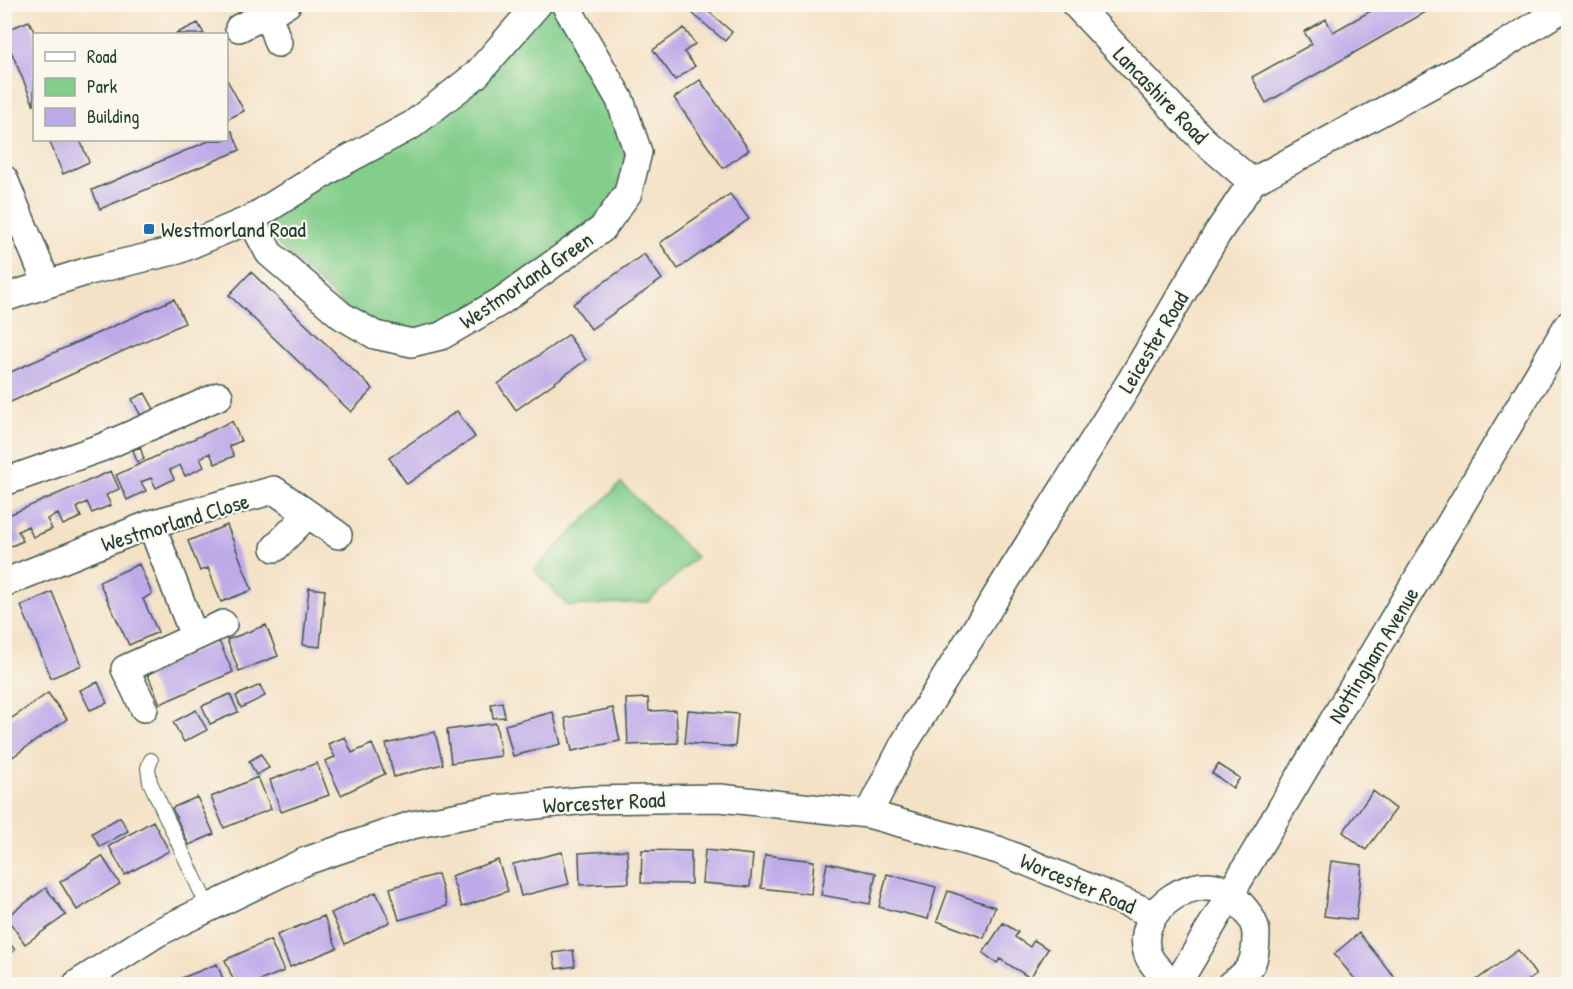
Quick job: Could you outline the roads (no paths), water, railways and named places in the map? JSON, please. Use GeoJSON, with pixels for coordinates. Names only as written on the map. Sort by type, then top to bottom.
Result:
{"type":"FeatureCollection","features":[{"type":"Feature","properties":{"kind":"street"},"geometry":{"type":"LineString","coordinates":[[4,298],[47,284],[178,250],[251,219],[339,164],[412,125],[476,75],[538,4]]}},
{"type":"Feature","properties":{"kind":"street","name":"Westmorland Green"},"geometry":{"type":"LineString","coordinates":[[251,219],[269,253],[342,316],[375,335],[412,343],[441,336],[500,302],[602,228],[628,193],[638,152],[620,100],[565,4]]}},
{"type":"Feature","properties":{"kind":"street","name":"Leicester Road"},"geometry":{"type":"LineString","coordinates":[[868,814],[904,744],[1130,382],[1217,234],[1252,182],[1361,120],[1499,48],[1569,4]]}},
{"type":"Feature","properties":{"kind":"street","name":"Lancashire Road"},"geometry":{"type":"LineString","coordinates":[[1076,5],[1202,139],[1252,182]]}},
{"type":"Feature","properties":{"kind":"street"},"geometry":{"type":"LineString","coordinates":[[239,28],[278,9],[278,43]]}},
{"type":"Feature","properties":{"kind":"street"},"geometry":{"type":"LineString","coordinates":[[4,178],[47,284]]}},
{"type":"Feature","properties":{"kind":"street","name":"Nottingham Avenue"},"geometry":{"type":"LineString","coordinates":[[1176,984],[1232,894],[1569,325]]}},
{"type":"Feature","properties":{"kind":"street"},"geometry":{"type":"LineString","coordinates":[[4,482],[103,447],[219,396]]}},
{"type":"Feature","properties":{"kind":"street","name":"Westmorland Close"},"geometry":{"type":"LineString","coordinates":[[4,583],[152,524],[274,490],[338,535]]}},
{"type":"Feature","properties":{"kind":"street"},"geometry":{"type":"LineString","coordinates":[[275,548],[308,514]]}},
{"type":"Feature","properties":{"kind":"street"},"geometry":{"type":"LineString","coordinates":[[152,524],[194,636]]}},
{"type":"Feature","properties":{"kind":"street"},"geometry":{"type":"LineString","coordinates":[[144,708],[125,669],[223,624]]}},
{"type":"Feature","properties":{"kind":"street","name":"Worcester Road"},"geometry":{"type":"LineString","coordinates":[[77,984],[156,933],[316,857],[412,825],[496,809],[587,800],[720,798],[868,814],[998,850],[1153,914]]}},
{"type":"Feature","properties":{"kind":"street","name":"Worcester Road"},"geometry":{"type":"LineString","coordinates":[[1176,984],[1158,971],[1147,953],[1147,933],[1153,914],[1184,891],[1206,886],[1221,888],[1232,894]]}},
{"type":"Feature","properties":{"kind":"street"},"geometry":{"type":"LineString","coordinates":[[1232,894],[1247,912],[1256,932],[1256,951],[1248,981]]}},
{"type":"Feature","properties":{"kind":"lane"},"geometry":{"type":"LineString","coordinates":[[151,760],[148,768],[150,782],[208,907]]}},
{"type":"Feature","properties":{"kind":"place","name":"Westmorland Road"},"geometry":{"type":"Point","coordinates":[149,229]}}]}
